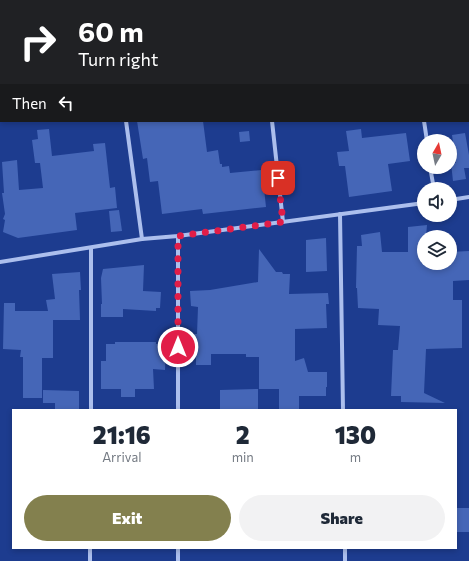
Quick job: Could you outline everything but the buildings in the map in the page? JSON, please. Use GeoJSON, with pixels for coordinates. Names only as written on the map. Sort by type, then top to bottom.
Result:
{"type":"FeatureCollection","features":[{"type":"Feature","properties":{"kind":"street"},"geometry":{"type":"LineString","coordinates":[[126,122],[142,239]]}},
{"type":"Feature","properties":{"kind":"street"},"geometry":{"type":"LineString","coordinates":[[272,122],[283,222]]}},
{"type":"Feature","properties":{"kind":"street"},"geometry":{"type":"LineString","coordinates":[[424,122],[425,134]]}},
{"type":"Feature","properties":{"kind":"street"},"geometry":{"type":"LineString","coordinates":[[457,199],[469,197]]}},
{"type":"Feature","properties":{"kind":"street"},"geometry":{"type":"LineString","coordinates":[[0,262],[142,239],[178,236],[417,204]]}},
{"type":"Feature","properties":{"kind":"street"},"geometry":{"type":"LineString","coordinates":[[340,214],[343,409]]}},
{"type":"Feature","properties":{"kind":"street"},"geometry":{"type":"LineString","coordinates":[[178,236],[178,409]]}},
{"type":"Feature","properties":{"kind":"street"},"geometry":{"type":"LineString","coordinates":[[91,248],[91,409]]}},
{"type":"Feature","properties":{"kind":"street"},"geometry":{"type":"LineString","coordinates":[[90,549],[90,561]]}},
{"type":"Feature","properties":{"kind":"street"},"geometry":{"type":"LineString","coordinates":[[178,549],[178,561]]}},
{"type":"Feature","properties":{"kind":"street"},"geometry":{"type":"LineString","coordinates":[[345,549],[345,561]]}},
{"type":"Feature","properties":{"kind":"route"},"geometry":{"type":"LineString","coordinates":[[178,347],[178,236],[283,222],[278,178]]}}]}
